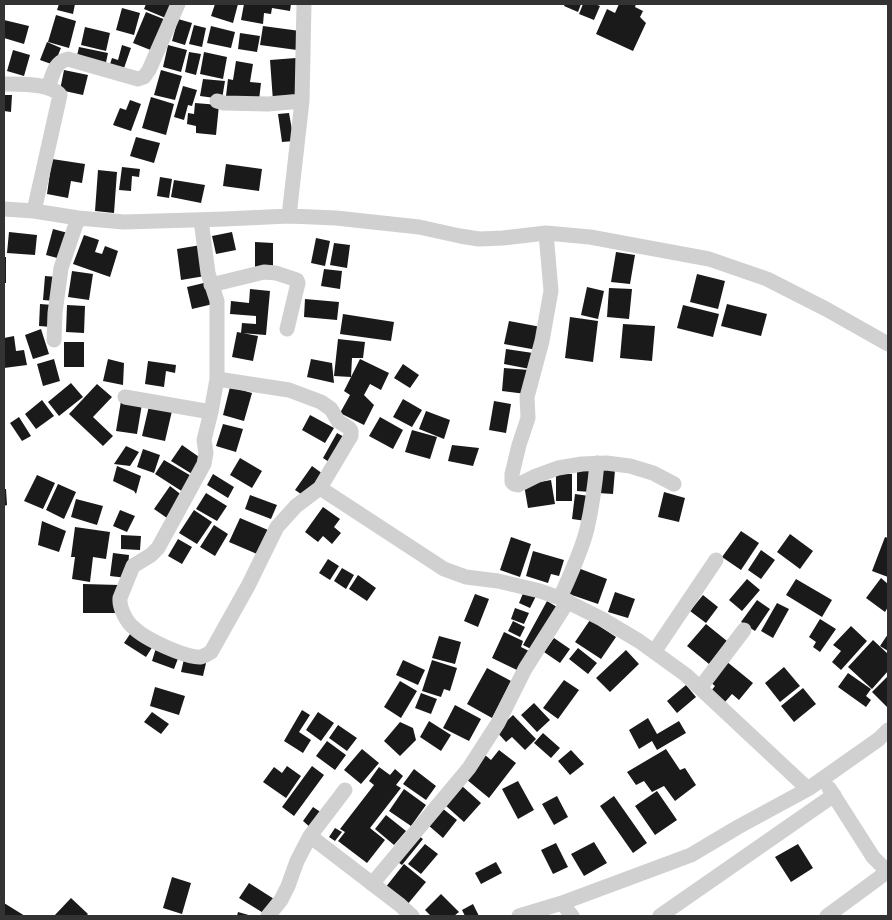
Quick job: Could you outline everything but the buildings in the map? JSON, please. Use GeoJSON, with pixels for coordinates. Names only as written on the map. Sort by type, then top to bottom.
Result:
{"type":"FeatureCollection","features":[{"type":"Feature","properties":{"kind":"street"},"geometry":{"type":"LineString","coordinates":[[48,88],[56,66],[61,60],[68,59],[138,79],[144,77],[149,70],[178,4]]}},
{"type":"Feature","properties":{"kind":"street"},"geometry":{"type":"LineString","coordinates":[[289,216],[302,101],[304,4]]}},
{"type":"Feature","properties":{"kind":"street"},"geometry":{"type":"LineString","coordinates":[[4,84],[21,84],[48,88],[57,91],[60,95],[34,211]]}},
{"type":"Feature","properties":{"kind":"street"},"geometry":{"type":"LineString","coordinates":[[217,101],[224,103],[268,104],[302,101]]}},
{"type":"Feature","properties":{"kind":"street"},"geometry":{"type":"LineString","coordinates":[[4,209],[124,222],[289,216],[336,218],[419,227],[479,239],[546,233],[590,237],[709,259],[768,279],[888,344]]}},
{"type":"Feature","properties":{"kind":"street"},"geometry":{"type":"LineString","coordinates":[[54,340],[55,313],[61,268],[78,218]]}},
{"type":"Feature","properties":{"kind":"street"},"geometry":{"type":"LineString","coordinates":[[201,220],[208,273],[217,302],[217,379],[204,440],[206,453],[204,464],[158,548],[151,555],[133,566],[120,602],[122,610],[133,628],[153,641],[193,656],[203,657],[211,652],[248,586],[277,527],[296,506],[320,488],[351,436],[349,428],[338,421],[331,409],[321,402],[289,390],[217,379]]}},
{"type":"Feature","properties":{"kind":"street"},"geometry":{"type":"LineString","coordinates":[[546,233],[550,291],[542,341],[527,397],[528,418],[517,454],[512,482],[518,485],[558,468],[606,463],[630,466],[653,473],[674,484]]}},
{"type":"Feature","properties":{"kind":"street"},"geometry":{"type":"LineString","coordinates":[[212,285],[264,272],[276,273],[297,280],[298,283],[287,329]]}},
{"type":"Feature","properties":{"kind":"street"},"geometry":{"type":"LineString","coordinates":[[125,397],[211,412]]}},
{"type":"Feature","properties":{"kind":"street"},"geometry":{"type":"LineString","coordinates":[[372,884],[469,768],[498,723],[525,669],[564,599],[587,530],[594,497],[597,463]]}},
{"type":"Feature","properties":{"kind":"street"},"geometry":{"type":"LineString","coordinates":[[320,488],[444,569],[466,576],[540,591],[564,599],[609,623],[686,675],[808,789]]}},
{"type":"Feature","properties":{"kind":"street"},"geometry":{"type":"LineString","coordinates":[[654,652],[716,560]]}},
{"type":"Feature","properties":{"kind":"street"},"geometry":{"type":"LineString","coordinates":[[700,688],[744,630]]}},
{"type":"Feature","properties":{"kind":"street"},"geometry":{"type":"LineString","coordinates":[[519,916],[562,903],[691,855],[808,789],[879,739],[888,730]]}},
{"type":"Feature","properties":{"kind":"street"},"geometry":{"type":"LineString","coordinates":[[823,778],[873,857],[888,872],[827,916]]}},
{"type":"Feature","properties":{"kind":"street"},"geometry":{"type":"LineString","coordinates":[[268,916],[288,886],[297,861],[310,836],[344,790]]}},
{"type":"Feature","properties":{"kind":"street"},"geometry":{"type":"LineString","coordinates":[[660,916],[834,796]]}},
{"type":"Feature","properties":{"kind":"street"},"geometry":{"type":"LineString","coordinates":[[310,836],[412,916]]}},
{"type":"Feature","properties":{"kind":"street"},"geometry":{"type":"LineString","coordinates":[[562,903],[572,916]]}}]}
